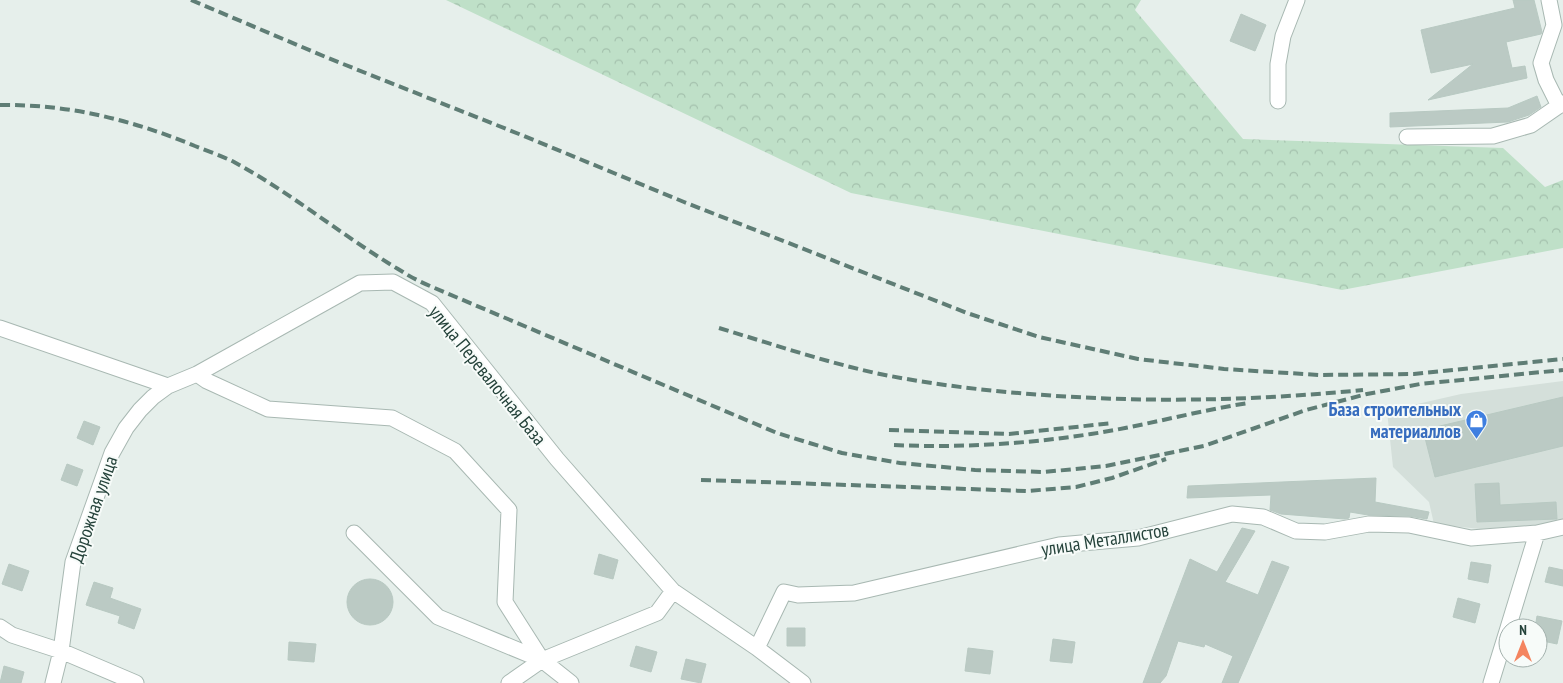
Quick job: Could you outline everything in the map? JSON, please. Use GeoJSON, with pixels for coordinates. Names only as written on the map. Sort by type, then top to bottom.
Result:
{"type":"FeatureCollection","features":[{"type":"Feature","properties":{"kind":"street"},"geometry":{"type":"LineString","coordinates":[[1278,101],[1278,64],[1283,36],[1297,0]]}},
{"type":"Feature","properties":{"kind":"street"},"geometry":{"type":"LineString","coordinates":[[1407,137],[1494,136],[1531,125],[1561,105],[1546,80],[1541,63],[1554,25],[1549,0]]}},
{"type":"Feature","properties":{"kind":"street","name":"улица Перевалочная База"},"geometry":{"type":"LineString","coordinates":[[168,386],[197,374],[360,283],[393,282],[432,303],[557,459],[673,590],[757,648],[803,683]]}},
{"type":"Feature","properties":{"kind":"street"},"geometry":{"type":"LineString","coordinates":[[0,328],[168,386]]}},
{"type":"Feature","properties":{"kind":"street"},"geometry":{"type":"LineString","coordinates":[[197,374],[207,381],[268,409],[392,418],[455,451],[509,510],[505,602],[542,660]]}},
{"type":"Feature","properties":{"kind":"street","name":"Дорожная улица"},"geometry":{"type":"LineString","coordinates":[[53,683],[61,651],[73,562],[112,453],[126,428],[140,410],[168,386]]}},
{"type":"Feature","properties":{"kind":"street","name":"улица Металлистов"},"geometry":{"type":"LineString","coordinates":[[757,648],[784,592],[798,595],[854,593],[1059,544],[1138,538],[1232,514],[1263,517],[1296,531],[1325,532],[1369,524],[1409,525],[1471,538],[1537,534],[1563,528]]}},
{"type":"Feature","properties":{"kind":"street"},"geometry":{"type":"LineString","coordinates":[[354,533],[438,617],[542,660],[570,683]]}},
{"type":"Feature","properties":{"kind":"street"},"geometry":{"type":"LineString","coordinates":[[1511,618],[1537,534]]}},
{"type":"Feature","properties":{"kind":"street"},"geometry":{"type":"LineString","coordinates":[[509,683],[542,660],[657,613],[673,590]]}},
{"type":"Feature","properties":{"kind":"street"},"geometry":{"type":"LineString","coordinates":[[0,627],[12,635],[61,651],[136,683]]}},
{"type":"Feature","properties":{"kind":"street"},"geometry":{"type":"LineString","coordinates":[[1491,683],[1498,660]]}},
{"type":"Feature","properties":{"kind":"shaded area","name":"База cтроительных материаллов"},"geometry":{"type":"Polygon","coordinates":[[[1563,381],[1563,523],[1480,529],[1434,524],[1429,502],[1393,467],[1387,411],[1461,394],[1563,381]]]}},
{"type":"Feature","properties":{"kind":"green space"},"geometry":{"type":"Polygon","coordinates":[[[446,0],[1141,0],[1135,10],[1243,139],[1503,148],[1545,187],[1563,180],[1563,248],[1342,290],[851,193],[446,0]]]}},
{"type":"Feature","properties":{"kind":"building"},"geometry":{"type":"Polygon","coordinates":[[[1513,0],[1534,0],[1542,32],[1541,34],[1506,42],[1512,68],[1525,66],[1527,78],[1428,100],[1473,64],[1431,73],[1421,30],[1515,8],[1513,0]]]}},
{"type":"Feature","properties":{"kind":"building"},"geometry":{"type":"Polygon","coordinates":[[[1241,14],[1266,25],[1255,51],[1230,41],[1241,14]]]}},
{"type":"Feature","properties":{"kind":"building"},"geometry":{"type":"Polygon","coordinates":[[[1537,96],[1541,107],[1529,115],[1508,122],[1390,127],[1390,113],[1508,108],[1537,96]]]}},
{"type":"Feature","properties":{"kind":"building"},"geometry":{"type":"Polygon","coordinates":[[[1563,397],[1563,446],[1435,477],[1423,430],[1563,397]]]}},
{"type":"Feature","properties":{"kind":"building"},"geometry":{"type":"Polygon","coordinates":[[[84,421],[100,427],[93,445],[77,438],[84,421]]]}},
{"type":"Feature","properties":{"kind":"building"},"geometry":{"type":"Polygon","coordinates":[[[67,464],[83,470],[77,486],[61,480],[67,464]]]}},
{"type":"Feature","properties":{"kind":"building"},"geometry":{"type":"Polygon","coordinates":[[[1376,478],[1375,502],[1429,512],[1427,519],[1350,512],[1349,518],[1345,519],[1281,514],[1270,510],[1271,495],[1187,498],[1188,486],[1376,478]]]}},
{"type":"Feature","properties":{"kind":"building"},"geometry":{"type":"Polygon","coordinates":[[[1499,483],[1500,505],[1556,502],[1557,519],[1477,522],[1475,484],[1499,483]]]}},
{"type":"Feature","properties":{"kind":"building"},"geometry":{"type":"Polygon","coordinates":[[[1242,528],[1255,531],[1225,582],[1258,595],[1272,561],[1289,567],[1238,683],[1222,683],[1233,656],[1205,644],[1204,647],[1178,641],[1166,676],[1160,683],[1143,683],[1190,559],[1217,572],[1242,528]]]}},
{"type":"Feature","properties":{"kind":"building"},"geometry":{"type":"Polygon","coordinates":[[[599,554],[618,560],[613,579],[594,574],[599,554]]]}},
{"type":"Feature","properties":{"kind":"building"},"geometry":{"type":"Polygon","coordinates":[[[1471,562],[1491,565],[1488,583],[1468,579],[1471,562]]]}},
{"type":"Feature","properties":{"kind":"building"},"geometry":{"type":"Polygon","coordinates":[[[9,564],[29,571],[22,591],[2,584],[9,564]]]}},
{"type":"Feature","properties":{"kind":"building"},"geometry":{"type":"Polygon","coordinates":[[[1549,567],[1563,570],[1563,586],[1545,582],[1549,567]]]}},
{"type":"Feature","properties":{"kind":"building"},"geometry":{"type":"Polygon","coordinates":[[[365,579],[375,579],[389,589],[393,602],[389,615],[383,621],[375,625],[365,625],[351,615],[347,607],[347,597],[357,583],[365,579]]]}},
{"type":"Feature","properties":{"kind":"building"},"geometry":{"type":"Polygon","coordinates":[[[94,582],[113,588],[110,598],[141,609],[134,629],[118,623],[120,616],[86,605],[94,582]]]}},
{"type":"Feature","properties":{"kind":"building"},"geometry":{"type":"Polygon","coordinates":[[[1458,598],[1480,604],[1475,623],[1453,617],[1458,598]]]}},
{"type":"Feature","properties":{"kind":"building"},"geometry":{"type":"Polygon","coordinates":[[[1548,618],[1562,621],[1557,644],[1548,642],[1548,618]]]}},
{"type":"Feature","properties":{"kind":"building"},"geometry":{"type":"Polygon","coordinates":[[[787,628],[805,628],[805,646],[787,646],[787,628]]]}},
{"type":"Feature","properties":{"kind":"building"},"geometry":{"type":"Polygon","coordinates":[[[1053,639],[1075,642],[1072,663],[1050,661],[1053,639]]]}},
{"type":"Feature","properties":{"kind":"building"},"geometry":{"type":"Polygon","coordinates":[[[289,642],[316,644],[314,662],[288,660],[289,642]]]}},
{"type":"Feature","properties":{"kind":"building"},"geometry":{"type":"Polygon","coordinates":[[[636,646],[657,652],[651,672],[630,666],[636,646]]]}},
{"type":"Feature","properties":{"kind":"building"},"geometry":{"type":"Polygon","coordinates":[[[968,648],[993,651],[990,674],[965,671],[968,648]]]}},
{"type":"Feature","properties":{"kind":"building"},"geometry":{"type":"Polygon","coordinates":[[[686,659],[706,664],[701,683],[681,679],[686,659]]]}},
{"type":"Feature","properties":{"kind":"building"},"geometry":{"type":"Polygon","coordinates":[[[4,666],[24,672],[21,683],[0,683],[4,666]]]}},
{"type":"Feature","properties":{"kind":"railway"},"geometry":{"type":"LineString","coordinates":[[191,0],[328,58],[684,202],[967,313],[1039,337],[1138,359],[1224,369],[1320,375],[1414,374],[1563,359]]}},
{"type":"Feature","properties":{"kind":"railway"},"geometry":{"type":"LineString","coordinates":[[0,105],[51,107],[100,115],[148,128],[215,154],[234,162],[256,175],[360,245],[408,275],[428,285],[777,433],[842,453],[900,463],[975,470],[1044,472],[1106,466],[1204,446],[1306,410],[1367,394],[1420,384],[1563,370]]}},
{"type":"Feature","properties":{"kind":"railway"},"geometry":{"type":"LineString","coordinates":[[719,328],[880,374],[992,391],[1113,399],[1196,400],[1280,397],[1363,390]]}},
{"type":"Feature","properties":{"kind":"railway"},"geometry":{"type":"LineString","coordinates":[[894,445],[1018,443],[1111,431],[1248,403]]}},
{"type":"Feature","properties":{"kind":"railway"},"geometry":{"type":"LineString","coordinates":[[889,430],[1009,434],[1113,423]]}},
{"type":"Feature","properties":{"kind":"railway"},"geometry":{"type":"LineString","coordinates":[[701,480],[1027,491],[1076,487],[1112,478],[1166,459]]}},
{"type":"Feature","properties":{"kind":"place","name":"База cтроительных материаллов"},"geometry":{"type":"Point","coordinates":[1477,439]}}]}
